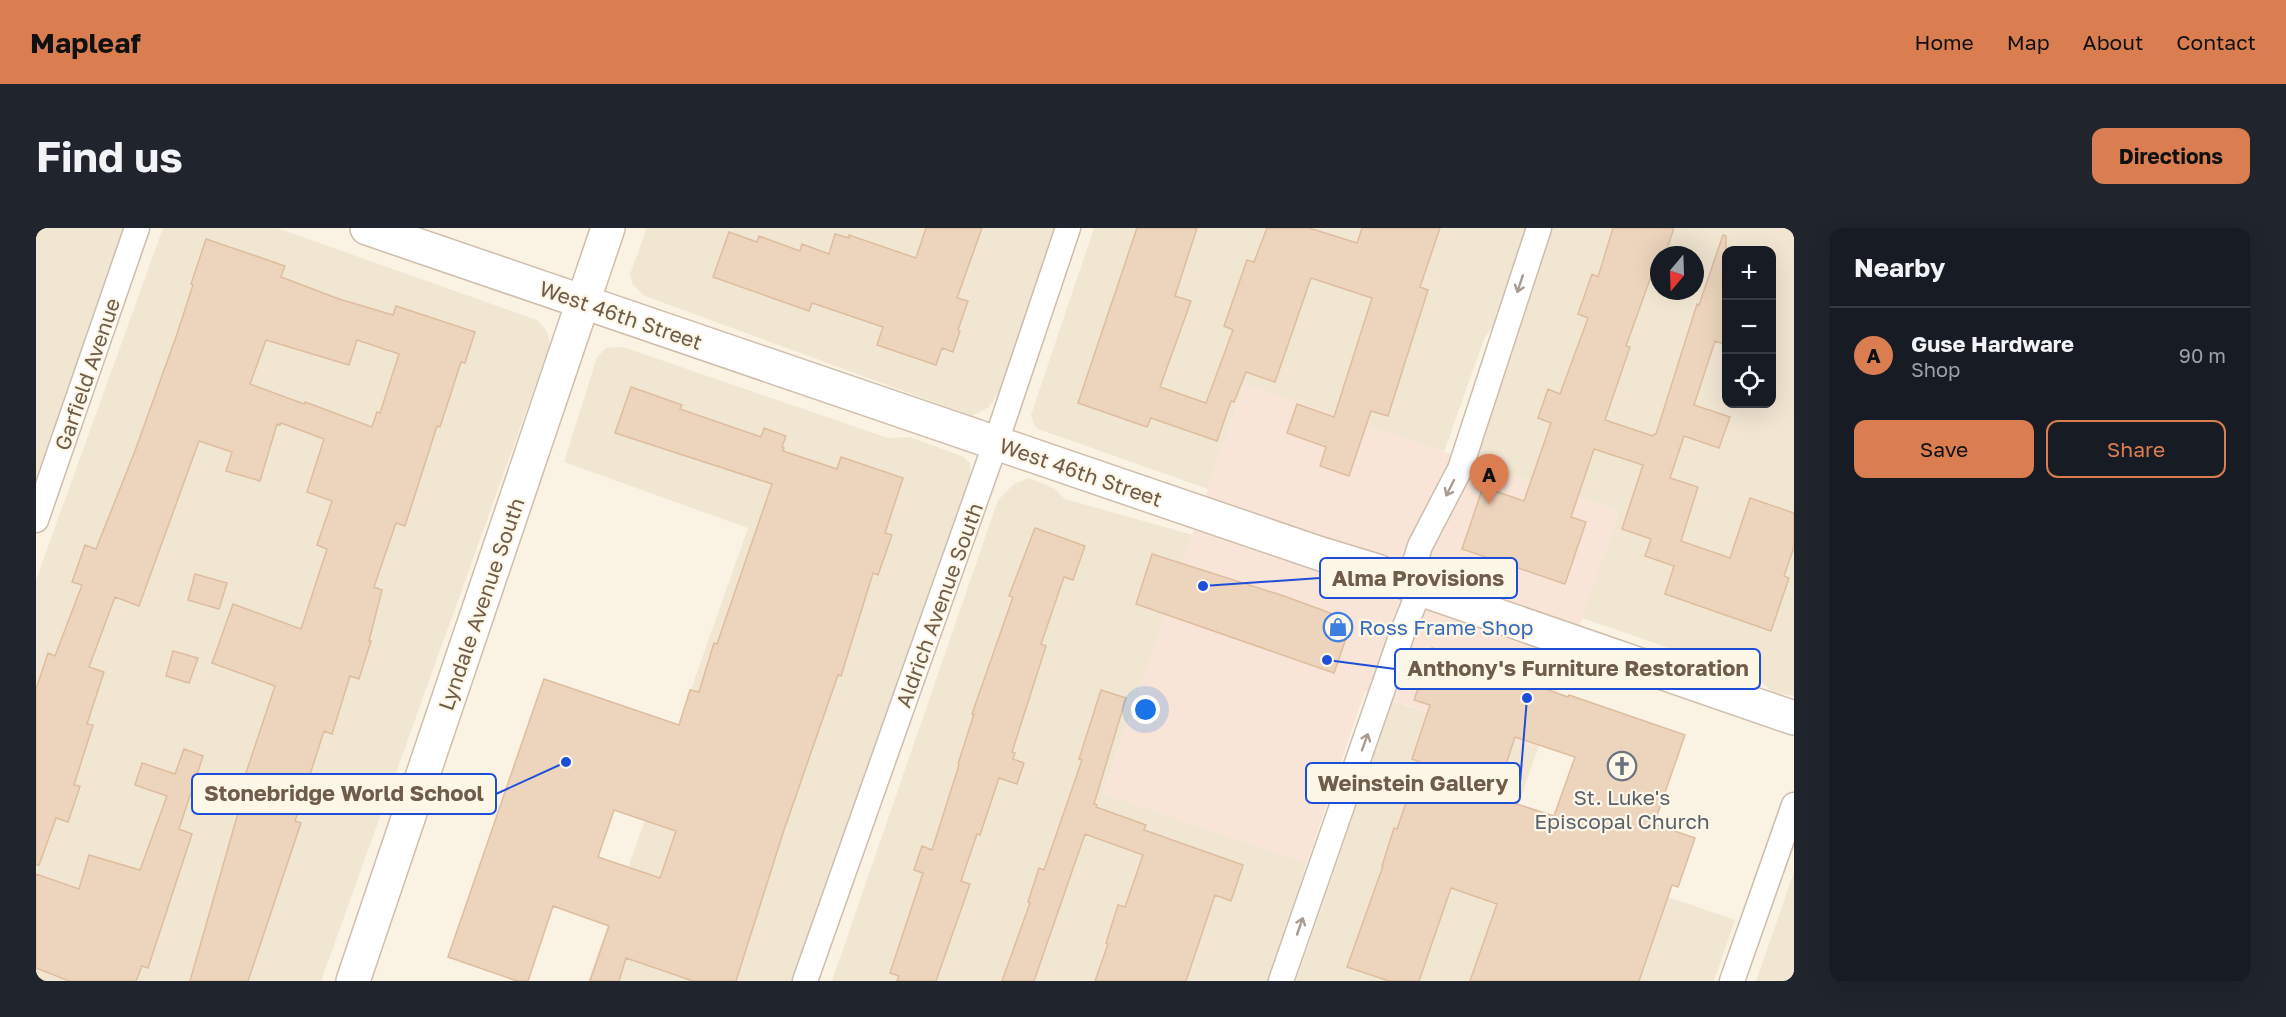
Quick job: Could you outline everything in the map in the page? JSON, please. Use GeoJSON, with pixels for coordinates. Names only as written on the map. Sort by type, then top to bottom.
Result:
{"type":"FeatureCollection","features":[{"type":"Feature","properties":{"kind":"street","name":"Garfield Avenue"},"geometry":{"type":"LineString","coordinates":[[36,520],[137,228]]}},
{"type":"Feature","properties":{"kind":"street","name":"West 46th Street"},"geometry":{"type":"LineString","coordinates":[[368,228],[1318,553],[1377,571],[1414,587],[1794,718]]}},
{"type":"Feature","properties":{"kind":"street","name":"Lyndale Avenue South"},"geometry":{"type":"LineString","coordinates":[[352,980],[608,228]]}},
{"type":"Feature","properties":{"kind":"street","name":"Aldrich Avenue South"},"geometry":{"type":"LineString","coordinates":[[805,981],[996,442],[1068,228]]}},
{"type":"Feature","properties":{"kind":"street"},"geometry":{"type":"LineString","coordinates":[[1281,981],[1403,631],[1414,587],[1420,546],[1460,469],[1539,228]]}},
{"type":"Feature","properties":{"kind":"street"},"geometry":{"type":"LineString","coordinates":[[1732,981],[1794,805]]}},
{"type":"Feature","properties":{"kind":"shaded area"},"geometry":{"type":"Polygon","coordinates":[[[36,228],[127,228],[36,478],[36,228]]]}},
{"type":"Feature","properties":{"kind":"shaded area"},"geometry":{"type":"Polygon","coordinates":[[[163,228],[277,228],[537,320],[547,331],[550,345],[321,981],[36,981],[36,580],[163,228]]]}},
{"type":"Feature","properties":{"kind":"shaded area"},"geometry":{"type":"Polygon","coordinates":[[[647,228],[1055,228],[1000,391],[989,407],[972,416],[645,296],[633,285],[630,274],[647,228]]]}},
{"type":"Feature","properties":{"kind":"shaded area"},"geometry":{"type":"Polygon","coordinates":[[[1094,228],[1529,228],[1498,319],[1484,339],[1444,452],[1244,384],[1208,489],[1038,429],[1034,425],[1031,415],[1094,228]]]}},
{"type":"Feature","properties":{"kind":"shaded area"},"geometry":{"type":"Polygon","coordinates":[[[1551,228],[1794,228],[1794,696],[1774,693],[1756,678],[1582,618],[1619,511],[1475,462],[1518,335],[1519,313],[1551,228]]]}},
{"type":"Feature","properties":{"kind":"shaded area"},"geometry":{"type":"Polygon","coordinates":[[[623,347],[888,438],[910,437],[964,457],[970,463],[971,472],[793,981],[588,981],[748,528],[564,462],[597,357],[606,348],[623,347]]]}},
{"type":"Feature","properties":{"kind":"shaded area"},"geometry":{"type":"Polygon","coordinates":[[[1244,384],[1619,511],[1538,749],[1365,691],[1307,863],[1103,794],[1244,384]]]}},
{"type":"Feature","properties":{"kind":"shaded area"},"geometry":{"type":"Polygon","coordinates":[[[1029,478],[1054,488],[1065,499],[1193,535],[1103,793],[1307,863],[1268,981],[832,981],[998,500],[1014,484],[1029,478]]]}},
{"type":"Feature","properties":{"kind":"shaded area"},"geometry":{"type":"Polygon","coordinates":[[[1387,699],[1538,749],[1505,841],[1735,920],[1714,981],[1296,981],[1389,712],[1387,699]]]}},
{"type":"Feature","properties":{"kind":"shaded area"},"geometry":{"type":"Polygon","coordinates":[[[1794,872],[1794,981],[1756,981],[1794,872]]]}},
{"type":"Feature","properties":{"kind":"building"},"geometry":{"type":"Polygon","coordinates":[[[926,228],[982,228],[957,298],[968,301],[953,352],[942,348],[936,365],[877,345],[883,327],[812,303],[809,311],[713,277],[729,232],[757,242],[759,236],[800,251],[802,244],[829,254],[835,234],[849,238],[849,235],[916,258],[926,228]]]}},
{"type":"Feature","properties":{"kind":"building"},"geometry":{"type":"Polygon","coordinates":[[[1137,228],[1197,228],[1175,296],[1191,301],[1160,387],[1206,403],[1233,330],[1224,326],[1247,260],[1254,262],[1267,228],[1309,228],[1357,243],[1362,228],[1440,228],[1420,287],[1428,290],[1388,416],[1371,411],[1349,476],[1320,466],[1326,447],[1287,433],[1297,404],[1334,417],[1372,298],[1311,278],[1275,382],[1246,372],[1234,402],[1231,401],[1217,441],[1151,418],[1147,427],[1078,403],[1137,228]]]}},
{"type":"Feature","properties":{"kind":"building"},"geometry":{"type":"Polygon","coordinates":[[[1613,228],[1674,228],[1668,246],[1650,246],[1650,279],[1626,346],[1630,347],[1605,420],[1653,436],[1656,434],[1697,304],[1699,305],[1701,300],[1704,300],[1704,290],[1723,235],[1726,236],[1726,246],[1722,246],[1722,344],[1715,341],[1694,405],[1730,417],[1719,448],[1684,436],[1670,478],[1698,487],[1681,541],[1730,558],[1750,498],[1794,513],[1794,547],[1784,576],[1789,578],[1771,631],[1665,594],[1674,566],[1645,556],[1651,539],[1622,529],[1643,465],[1594,449],[1571,517],[1586,522],[1565,584],[1462,549],[1483,487],[1524,501],[1551,423],[1538,418],[1548,389],[1560,394],[1588,318],[1578,314],[1592,274],[1598,277],[1613,228]]]}},
{"type":"Feature","properties":{"kind":"building"},"geometry":{"type":"Polygon","coordinates":[[[206,239],[285,266],[281,277],[339,299],[393,315],[396,306],[475,332],[465,363],[461,362],[440,427],[437,426],[405,526],[396,523],[374,587],[382,590],[369,641],[371,641],[359,679],[350,676],[332,734],[324,731],[295,821],[301,823],[248,981],[190,981],[238,813],[233,812],[275,686],[212,663],[233,604],[301,629],[327,549],[317,545],[332,501],[307,492],[324,439],[281,423],[277,424],[260,481],[226,471],[232,452],[199,441],[139,606],[115,597],[89,667],[104,672],[87,724],[93,725],[74,785],[80,786],[68,822],[56,818],[39,865],[36,865],[36,689],[48,653],[55,656],[82,585],[72,582],[85,545],[96,549],[135,451],[177,334],[193,285],[191,284],[206,239]],[[266,340],[250,384],[372,427],[377,412],[380,413],[399,354],[357,340],[349,365],[266,340]]]}},
{"type":"Feature","properties":{"kind":"building"},"geometry":{"type":"Polygon","coordinates":[[[631,387],[682,405],[680,409],[761,437],[764,428],[786,436],[783,451],[837,469],[841,457],[903,478],[885,533],[892,535],[878,575],[873,573],[841,676],[838,675],[783,833],[736,981],[693,981],[626,958],[619,981],[590,981],[609,926],[553,906],[528,981],[517,981],[448,957],[544,679],[679,725],[690,690],[699,692],[714,643],[717,644],[772,484],[615,433],[631,387]],[[614,810],[598,857],[660,878],[676,831],[614,810]]]}},
{"type":"Feature","properties":{"kind":"building"},"geometry":{"type":"Polygon","coordinates":[[[1035,528],[1085,546],[1073,580],[1064,577],[1041,644],[1046,646],[1012,752],[1015,753],[1013,759],[1024,763],[1017,784],[999,778],[980,835],[977,834],[961,881],[970,884],[936,981],[897,981],[899,976],[890,973],[923,873],[914,870],[922,846],[932,850],[974,714],[972,714],[1013,597],[1009,596],[1035,528]]]}},
{"type":"Feature","properties":{"kind":"building"},"geometry":{"type":"Polygon","coordinates":[[[1152,554],[1284,596],[1352,621],[1334,673],[1136,604],[1152,554]]]}},
{"type":"Feature","properties":{"kind":"building"},"geometry":{"type":"Polygon","coordinates":[[[195,574],[227,583],[219,609],[188,600],[195,574]]]}},
{"type":"Feature","properties":{"kind":"building"},"geometry":{"type":"Polygon","coordinates":[[[1432,648],[1568,697],[1569,695],[1685,735],[1654,824],[1695,838],[1678,887],[1672,885],[1639,981],[1470,981],[1497,904],[1451,888],[1419,981],[1389,981],[1347,967],[1394,828],[1397,829],[1420,762],[1412,759],[1430,705],[1414,700],[1432,648]],[[1515,737],[1495,797],[1554,816],[1575,757],[1515,737]]]}},
{"type":"Feature","properties":{"kind":"building"},"geometry":{"type":"Polygon","coordinates":[[[173,651],[198,658],[189,683],[166,676],[173,651]]]}},
{"type":"Feature","properties":{"kind":"building"},"geometry":{"type":"Polygon","coordinates":[[[1101,690],[1126,698],[1094,804],[1097,805],[1096,807],[1146,825],[1144,830],[1243,865],[1231,901],[1215,895],[1186,981],[1095,981],[1118,905],[1125,907],[1143,855],[1085,834],[1034,981],[1002,981],[1030,903],[1028,902],[1039,868],[1044,870],[1082,760],[1079,759],[1101,690]]]}},
{"type":"Feature","properties":{"kind":"building"},"geometry":{"type":"Polygon","coordinates":[[[184,749],[203,756],[179,829],[192,834],[148,968],[142,966],[136,981],[69,981],[36,968],[36,874],[79,889],[89,855],[140,870],[167,796],[135,785],[142,763],[175,774],[184,749]]]}},
{"type":"Feature","properties":{"kind":"place","name":"Guse Hardware"},"geometry":{"type":"Point","coordinates":[1489,504]}},
{"type":"Feature","properties":{"kind":"place","name":"Alma Provisions"},"geometry":{"type":"Point","coordinates":[1203,586]}},
{"type":"Feature","properties":{"kind":"place","name":"Ross Frame Shop"},"geometry":{"type":"Point","coordinates":[1338,627]}},
{"type":"Feature","properties":{"kind":"place","name":"Anthony's Furniture Restoration"},"geometry":{"type":"Point","coordinates":[1327,660]}},
{"type":"Feature","properties":{"kind":"place","name":"Weinstein Gallery"},"geometry":{"type":"Point","coordinates":[1527,698]}},
{"type":"Feature","properties":{"kind":"place","name":"Stonebridge World School"},"geometry":{"type":"Point","coordinates":[566,762]}},
{"type":"Feature","properties":{"kind":"place","name":"St. Luke's Episcopal Church"},"geometry":{"type":"Point","coordinates":[1622,766]}}]}
